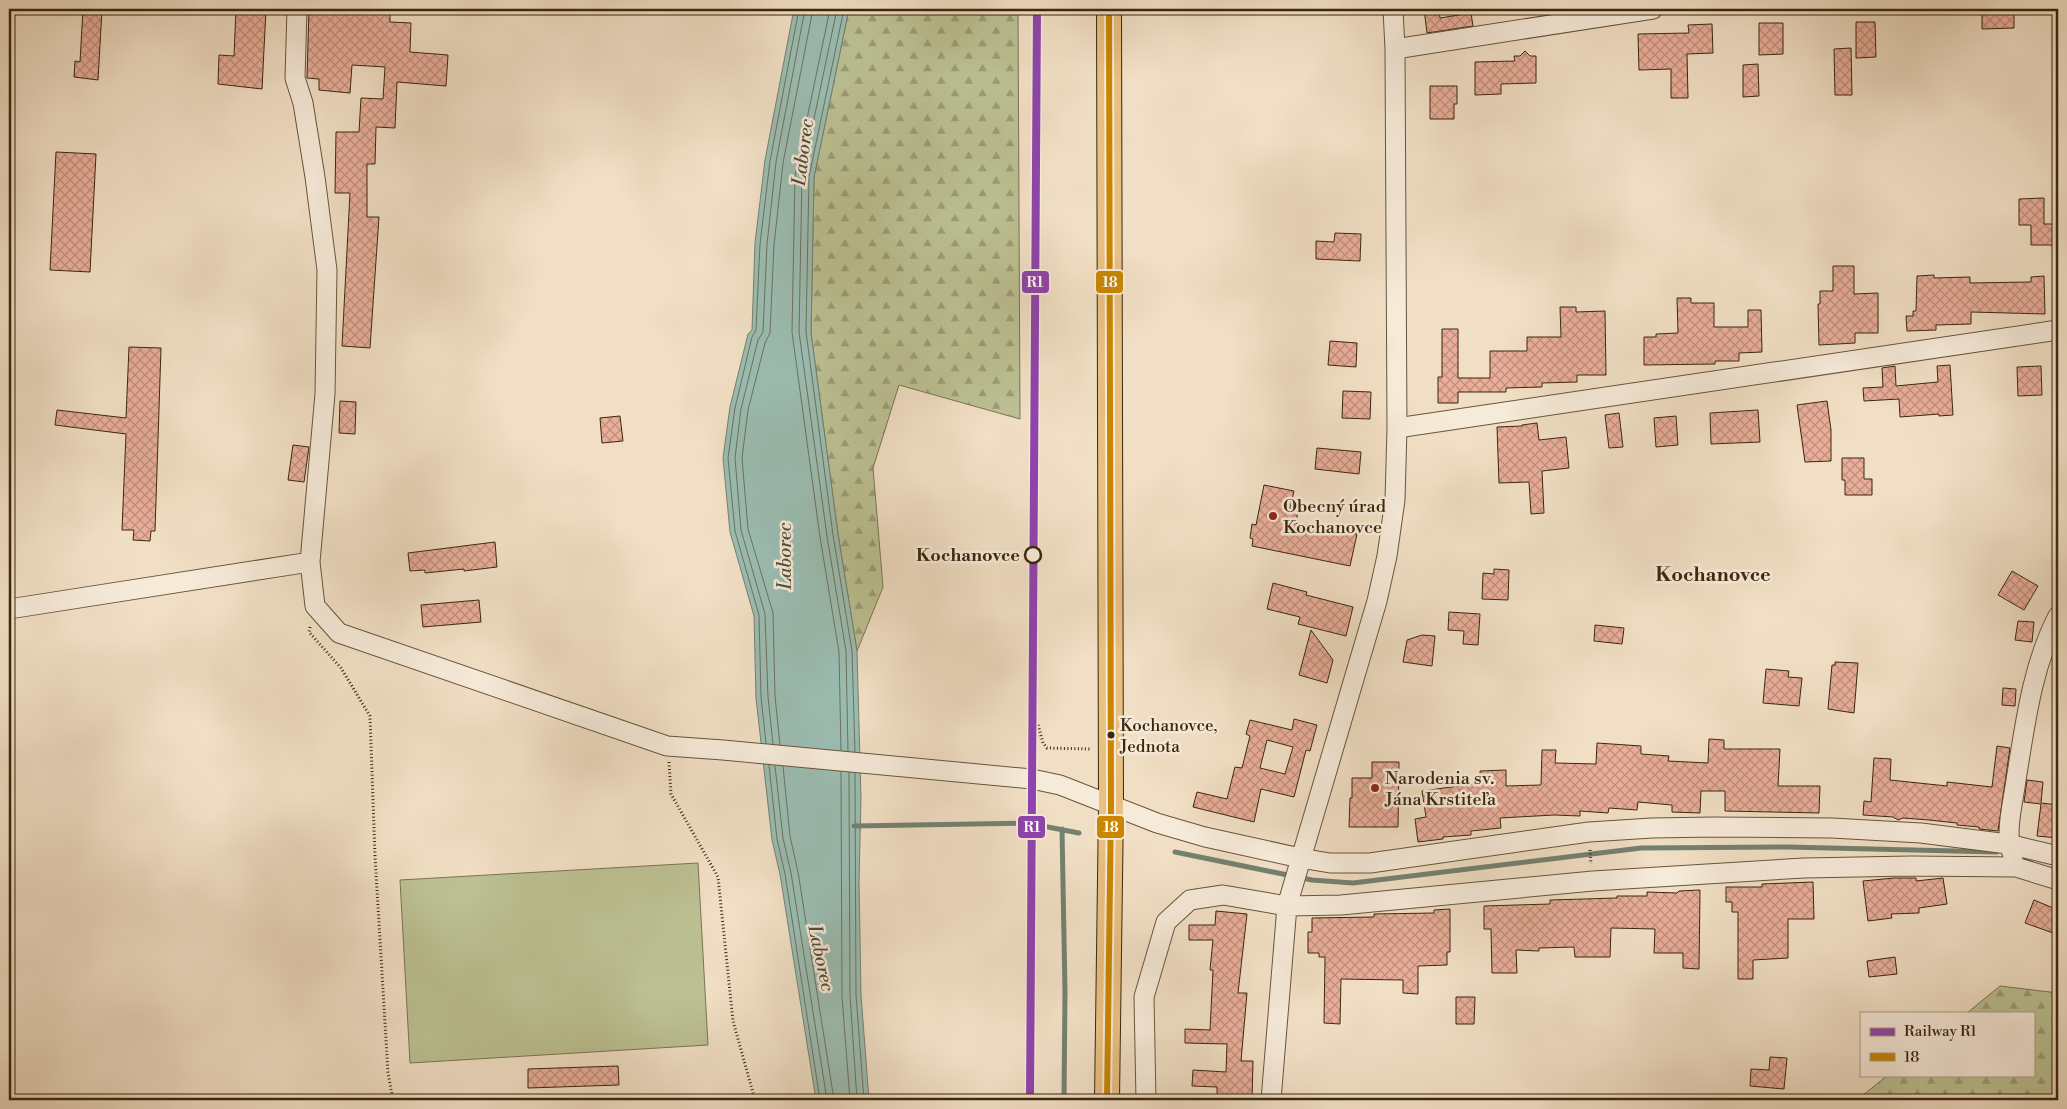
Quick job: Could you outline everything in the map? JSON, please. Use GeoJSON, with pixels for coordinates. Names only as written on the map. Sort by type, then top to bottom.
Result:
{"type":"FeatureCollection","features":[{"type":"Feature","properties":{"kind":"main road"},"geometry":{"type":"LineString","coordinates":[[1107,1100],[1111,806],[1109,9]]}},
{"type":"Feature","properties":{"kind":"street"},"geometry":{"type":"LineString","coordinates":[[297,9],[295,78],[302,103],[315,177],[327,270],[326,394],[310,562],[315,606],[339,633],[667,746],[1032,779],[1060,785],[1083,793],[1111,806],[1157,823],[1299,863],[1370,863],[1589,832],[1652,828],[1832,828],[1922,833],[2008,844],[2058,856]]}},
{"type":"Feature","properties":{"kind":"street"},"geometry":{"type":"LineString","coordinates":[[1271,1100],[1287,906],[1357,671],[1385,565],[1395,500],[1397,428],[1395,49],[1393,9]]}},
{"type":"Feature","properties":{"kind":"street"},"geometry":{"type":"LineString","coordinates":[[1395,49],[1654,9]]}},
{"type":"Feature","properties":{"kind":"street"},"geometry":{"type":"LineString","coordinates":[[1397,428],[2058,330]]}},
{"type":"Feature","properties":{"kind":"street"},"geometry":{"type":"LineString","coordinates":[[9,609],[310,562]]}},
{"type":"Feature","properties":{"kind":"street"},"geometry":{"type":"LineString","coordinates":[[2016,866],[2008,844],[2016,778],[2031,696],[2048,634],[2058,616]]}},
{"type":"Feature","properties":{"kind":"street"},"geometry":{"type":"LineString","coordinates":[[1146,1100],[1144,996],[1166,922],[1190,900],[1223,895],[1287,906],[1341,905],[1593,881],[1804,868],[2016,866],[2058,880]]}},
{"type":"Feature","properties":{"kind":"path"},"geometry":{"type":"LineString","coordinates":[[315,606],[309,632],[341,668],[370,716],[375,856],[388,1073],[393,1100]]}},
{"type":"Feature","properties":{"kind":"path"},"geometry":{"type":"LineString","coordinates":[[1038,725],[1043,743],[1047,748],[1111,750]]}},
{"type":"Feature","properties":{"kind":"path"},"geometry":{"type":"LineString","coordinates":[[667,746],[671,794],[718,877],[733,1021],[755,1100]]}},
{"type":"Feature","properties":{"kind":"path"},"geometry":{"type":"LineString","coordinates":[[1589,832],[1593,881]]}},
{"type":"Feature","properties":{"kind":"green space"},"geometry":{"type":"Polygon","coordinates":[[[849,9],[1018,9],[1020,419],[899,385],[873,468],[883,587],[857,651],[838,534],[811,333],[814,177],[849,9]]]}},
{"type":"Feature","properties":{"kind":"green space"},"geometry":{"type":"Polygon","coordinates":[[[698,863],[708,1045],[410,1063],[400,880],[698,863]]]}},
{"type":"Feature","properties":{"kind":"green space"},"geometry":{"type":"Polygon","coordinates":[[[2000,986],[2058,993],[2058,1100],[1857,1100],[1887,1076],[2034,1076],[2034,1012],[1968,1012],[2000,986]]]}},
{"type":"Feature","properties":{"kind":"water","name":"Laborec"},"geometry":{"type":"Polygon","coordinates":[[[794,9],[849,9],[814,177],[811,333],[838,534],[857,651],[861,799],[859,882],[861,995],[869,1100],[816,1100],[780,874],[772,840],[756,698],[754,616],[730,532],[723,458],[730,407],[748,334],[752,330],[755,243],[765,160],[794,9]]]}},
{"type":"Feature","properties":{"kind":"building"},"geometry":{"type":"Polygon","coordinates":[[[83,9],[102,9],[98,80],[74,77],[75,61],[80,62],[83,9]]]}},
{"type":"Feature","properties":{"kind":"building"},"geometry":{"type":"Polygon","coordinates":[[[236,9],[266,9],[262,89],[218,84],[219,55],[234,56],[236,9]]]}},
{"type":"Feature","properties":{"kind":"building"},"geometry":{"type":"Polygon","coordinates":[[[309,9],[390,9],[390,22],[411,23],[410,52],[448,55],[446,86],[397,82],[395,128],[376,127],[375,164],[367,164],[367,217],[379,217],[370,348],[342,346],[350,193],[335,193],[336,132],[359,132],[361,98],[383,99],[385,67],[352,65],[350,93],[319,90],[319,79],[307,78],[309,9]]]}},
{"type":"Feature","properties":{"kind":"building"},"geometry":{"type":"Polygon","coordinates":[[[1424,9],[1439,9],[1440,18],[1471,13],[1473,26],[1427,33],[1424,9]]]}},
{"type":"Feature","properties":{"kind":"building"},"geometry":{"type":"Polygon","coordinates":[[[1982,9],[2014,9],[2014,28],[1982,29],[1982,9]]]}},
{"type":"Feature","properties":{"kind":"building"},"geometry":{"type":"Polygon","coordinates":[[[1856,22],[1875,22],[1876,57],[1856,58],[1856,22]]]}},
{"type":"Feature","properties":{"kind":"building"},"geometry":{"type":"Polygon","coordinates":[[[1759,23],[1783,23],[1783,54],[1759,55],[1759,23]]]}},
{"type":"Feature","properties":{"kind":"building"},"geometry":{"type":"Polygon","coordinates":[[[1712,24],[1713,53],[1687,54],[1688,98],[1671,98],[1671,69],[1639,70],[1638,34],[1689,33],[1688,25],[1712,24]]]}},
{"type":"Feature","properties":{"kind":"building"},"geometry":{"type":"Polygon","coordinates":[[[1851,48],[1852,95],[1835,95],[1834,49],[1851,48]]]}},
{"type":"Feature","properties":{"kind":"building"},"geometry":{"type":"Polygon","coordinates":[[[1525,51],[1530,56],[1536,56],[1536,83],[1501,84],[1501,94],[1475,95],[1475,62],[1515,61],[1514,56],[1520,56],[1525,51]]]}},
{"type":"Feature","properties":{"kind":"building"},"geometry":{"type":"Polygon","coordinates":[[[1758,64],[1759,96],[1743,97],[1743,65],[1758,64]]]}},
{"type":"Feature","properties":{"kind":"building"},"geometry":{"type":"Polygon","coordinates":[[[1430,86],[1457,86],[1457,104],[1454,104],[1454,119],[1430,119],[1430,86]]]}},
{"type":"Feature","properties":{"kind":"building"},"geometry":{"type":"Polygon","coordinates":[[[56,152],[96,154],[90,272],[50,270],[56,152]]]}},
{"type":"Feature","properties":{"kind":"building"},"geometry":{"type":"Polygon","coordinates":[[[2044,198],[2044,224],[2058,224],[2058,245],[2031,245],[2031,225],[2019,225],[2019,199],[2044,198]]]}},
{"type":"Feature","properties":{"kind":"building"},"geometry":{"type":"Polygon","coordinates":[[[1335,233],[1361,234],[1360,261],[1316,259],[1316,241],[1334,242],[1335,233]]]}},
{"type":"Feature","properties":{"kind":"building"},"geometry":{"type":"Polygon","coordinates":[[[1833,266],[1854,266],[1854,294],[1878,293],[1878,333],[1855,333],[1855,343],[1819,345],[1818,304],[1820,304],[1820,291],[1833,291],[1833,266]]]}},
{"type":"Feature","properties":{"kind":"building"},"geometry":{"type":"Polygon","coordinates":[[[1934,275],[1934,278],[1970,277],[1970,283],[2031,282],[2031,277],[2044,276],[2045,314],[1971,312],[1971,324],[1936,325],[1936,330],[1907,331],[1906,316],[1913,316],[1913,311],[1916,311],[1917,276],[1934,275]]]}},
{"type":"Feature","properties":{"kind":"building"},"geometry":{"type":"Polygon","coordinates":[[[1677,298],[1691,298],[1691,303],[1714,303],[1714,327],[1748,327],[1748,310],[1761,310],[1762,352],[1739,353],[1739,361],[1715,361],[1715,364],[1644,365],[1644,337],[1656,337],[1656,334],[1678,333],[1677,298]]]}},
{"type":"Feature","properties":{"kind":"building"},"geometry":{"type":"Polygon","coordinates":[[[1560,307],[1576,307],[1576,312],[1605,311],[1606,375],[1577,375],[1577,382],[1542,383],[1542,387],[1506,388],[1506,392],[1458,392],[1458,403],[1438,403],[1438,377],[1442,377],[1442,329],[1458,329],[1458,378],[1490,378],[1490,351],[1527,351],[1527,337],[1561,337],[1560,307]]]}},
{"type":"Feature","properties":{"kind":"building"},"geometry":{"type":"Polygon","coordinates":[[[1330,341],[1357,343],[1356,367],[1328,365],[1330,341]]]}},
{"type":"Feature","properties":{"kind":"building"},"geometry":{"type":"Polygon","coordinates":[[[129,347],[161,348],[155,531],[151,531],[150,541],[133,540],[134,530],[122,530],[126,434],[55,425],[57,410],[126,418],[129,347]]]}},
{"type":"Feature","properties":{"kind":"building"},"geometry":{"type":"Polygon","coordinates":[[[1950,365],[1953,415],[1939,416],[1939,414],[1900,417],[1899,399],[1864,401],[1863,388],[1883,387],[1882,368],[1895,366],[1896,386],[1938,382],[1937,366],[1950,365]]]}},
{"type":"Feature","properties":{"kind":"building"},"geometry":{"type":"Polygon","coordinates":[[[2041,366],[2042,395],[2018,396],[2017,367],[2041,366]]]}},
{"type":"Feature","properties":{"kind":"building"},"geometry":{"type":"Polygon","coordinates":[[[1343,391],[1371,392],[1370,419],[1342,418],[1343,391]]]}},
{"type":"Feature","properties":{"kind":"building"},"geometry":{"type":"Polygon","coordinates":[[[340,401],[356,402],[355,434],[339,433],[340,401]]]}},
{"type":"Feature","properties":{"kind":"building"},"geometry":{"type":"Polygon","coordinates":[[[1827,401],[1831,430],[1831,461],[1805,462],[1797,405],[1827,401]]]}},
{"type":"Feature","properties":{"kind":"building"},"geometry":{"type":"Polygon","coordinates":[[[1758,410],[1760,442],[1711,444],[1710,413],[1758,410]]]}},
{"type":"Feature","properties":{"kind":"building"},"geometry":{"type":"Polygon","coordinates":[[[1619,413],[1623,447],[1609,448],[1605,415],[1619,413]]]}},
{"type":"Feature","properties":{"kind":"building"},"geometry":{"type":"Polygon","coordinates":[[[620,416],[623,441],[602,443],[600,418],[620,416]]]}},
{"type":"Feature","properties":{"kind":"building"},"geometry":{"type":"Polygon","coordinates":[[[1676,416],[1678,445],[1656,447],[1654,418],[1676,416]]]}},
{"type":"Feature","properties":{"kind":"building"},"geometry":{"type":"Polygon","coordinates":[[[1537,423],[1539,440],[1566,437],[1569,468],[1542,471],[1544,513],[1531,514],[1529,482],[1499,483],[1497,427],[1537,423]]]}},
{"type":"Feature","properties":{"kind":"building"},"geometry":{"type":"Polygon","coordinates":[[[293,445],[309,447],[304,482],[288,480],[293,445]]]}},
{"type":"Feature","properties":{"kind":"building"},"geometry":{"type":"Polygon","coordinates":[[[1317,448],[1361,452],[1359,474],[1315,469],[1317,448]]]}},
{"type":"Feature","properties":{"kind":"building"},"geometry":{"type":"Polygon","coordinates":[[[1842,458],[1864,458],[1864,479],[1872,479],[1872,495],[1845,495],[1845,480],[1842,480],[1842,458]]]}},
{"type":"Feature","properties":{"kind":"building"},"geometry":{"type":"Polygon","coordinates":[[[1264,485],[1294,491],[1290,508],[1298,510],[1296,523],[1357,534],[1350,566],[1252,546],[1253,539],[1250,538],[1252,524],[1256,525],[1264,485]]]}},
{"type":"Feature","properties":{"kind":"building"},"geometry":{"type":"Polygon","coordinates":[[[495,542],[497,567],[425,573],[425,570],[410,571],[408,553],[495,542]]]}},
{"type":"Feature","properties":{"kind":"building"},"geometry":{"type":"Polygon","coordinates":[[[1494,569],[1509,570],[1508,600],[1482,599],[1483,573],[1494,574],[1494,569]]]}},
{"type":"Feature","properties":{"kind":"building"},"geometry":{"type":"Polygon","coordinates":[[[2012,571],[2038,586],[2024,610],[1998,595],[2012,571]]]}},
{"type":"Feature","properties":{"kind":"building"},"geometry":{"type":"Polygon","coordinates":[[[1273,583],[1307,592],[1306,595],[1353,607],[1346,636],[1298,624],[1300,617],[1267,609],[1273,583]]]}},
{"type":"Feature","properties":{"kind":"building"},"geometry":{"type":"Polygon","coordinates":[[[479,600],[481,622],[423,627],[421,605],[479,600]]]}},
{"type":"Feature","properties":{"kind":"building"},"geometry":{"type":"Polygon","coordinates":[[[1449,612],[1480,614],[1478,645],[1463,644],[1464,631],[1448,630],[1449,612]]]}},
{"type":"Feature","properties":{"kind":"building"},"geometry":{"type":"Polygon","coordinates":[[[2018,621],[2034,622],[2032,642],[2015,640],[2018,621]]]}},
{"type":"Feature","properties":{"kind":"building"},"geometry":{"type":"Polygon","coordinates":[[[1595,625],[1624,628],[1622,644],[1594,641],[1595,625]]]}},
{"type":"Feature","properties":{"kind":"building"},"geometry":{"type":"Polygon","coordinates":[[[1311,630],[1333,660],[1327,683],[1299,675],[1311,630]]]}},
{"type":"Feature","properties":{"kind":"building"},"geometry":{"type":"Polygon","coordinates":[[[1422,635],[1435,636],[1432,666],[1403,662],[1407,640],[1422,635]]]}},
{"type":"Feature","properties":{"kind":"building"},"geometry":{"type":"Polygon","coordinates":[[[1835,662],[1858,663],[1854,713],[1828,709],[1832,665],[1835,665],[1835,662]]]}},
{"type":"Feature","properties":{"kind":"building"},"geometry":{"type":"Polygon","coordinates":[[[1766,669],[1789,671],[1788,677],[1802,678],[1799,706],[1763,703],[1766,669]]]}},
{"type":"Feature","properties":{"kind":"building"},"geometry":{"type":"Polygon","coordinates":[[[2003,688],[2016,689],[2015,706],[2002,705],[2003,688]]]}},
{"type":"Feature","properties":{"kind":"building"},"geometry":{"type":"Polygon","coordinates":[[[1294,719],[1317,725],[1310,751],[1306,750],[1294,797],[1261,789],[1254,822],[1193,807],[1197,792],[1227,799],[1235,767],[1242,768],[1250,736],[1246,734],[1250,720],[1292,730],[1294,719]],[[1267,740],[1260,768],[1285,774],[1293,747],[1267,740]]]}},
{"type":"Feature","properties":{"kind":"building"},"geometry":{"type":"Polygon","coordinates":[[[1709,739],[1724,740],[1724,749],[1780,749],[1778,786],[1820,786],[1819,813],[1725,811],[1725,791],[1701,791],[1700,813],[1672,812],[1672,805],[1638,802],[1637,810],[1609,808],[1608,813],[1580,811],[1580,816],[1554,815],[1500,818],[1501,828],[1471,831],[1471,835],[1443,837],[1443,839],[1418,842],[1415,819],[1426,817],[1422,791],[1481,783],[1480,771],[1506,770],[1506,786],[1541,785],[1542,750],[1556,750],[1555,763],[1596,764],[1597,743],[1641,746],[1641,754],[1669,756],[1668,761],[1708,763],[1709,739]]]}},
{"type":"Feature","properties":{"kind":"building"},"geometry":{"type":"Polygon","coordinates":[[[1997,746],[2010,748],[1998,831],[1957,825],[1957,823],[1903,818],[1898,820],[1893,817],[1863,815],[1864,801],[1871,802],[1874,758],[1891,759],[1890,780],[1947,786],[1947,782],[1992,787],[1997,746]]]}},
{"type":"Feature","properties":{"kind":"building","name":"Narodenia sv. Jána Krstiteľa"},"geometry":{"type":"Polygon","coordinates":[[[1372,762],[1399,762],[1398,827],[1349,827],[1352,778],[1372,778],[1372,762]]]}},
{"type":"Feature","properties":{"kind":"building"},"geometry":{"type":"Polygon","coordinates":[[[2027,780],[2043,782],[2041,803],[2058,805],[2058,838],[2037,836],[2041,804],[2024,802],[2027,780]]]}},
{"type":"Feature","properties":{"kind":"building"},"geometry":{"type":"Polygon","coordinates":[[[1916,878],[1916,881],[1943,878],[1947,904],[1919,908],[1919,913],[1891,914],[1892,918],[1868,921],[1863,881],[1916,878]]]}},
{"type":"Feature","properties":{"kind":"building"},"geometry":{"type":"Polygon","coordinates":[[[1813,882],[1814,919],[1788,919],[1788,958],[1753,960],[1753,979],[1738,979],[1738,912],[1732,912],[1732,902],[1726,902],[1726,887],[1762,887],[1762,884],[1813,882]]]}},
{"type":"Feature","properties":{"kind":"building"},"geometry":{"type":"Polygon","coordinates":[[[1700,890],[1699,969],[1683,968],[1683,953],[1654,953],[1655,929],[1611,928],[1610,957],[1575,957],[1574,947],[1539,948],[1539,951],[1516,950],[1517,973],[1492,973],[1491,929],[1484,929],[1484,906],[1550,904],[1550,900],[1647,896],[1647,892],[1677,893],[1679,891],[1700,890]]]}},
{"type":"Feature","properties":{"kind":"building"},"geometry":{"type":"Polygon","coordinates":[[[2034,900],[2058,910],[2053,933],[2025,923],[2034,900]]]}},
{"type":"Feature","properties":{"kind":"building"},"geometry":{"type":"Polygon","coordinates":[[[1450,909],[1450,952],[1447,952],[1447,965],[1418,966],[1418,994],[1403,993],[1403,980],[1341,979],[1340,1024],[1324,1023],[1325,957],[1319,957],[1319,953],[1308,953],[1308,932],[1312,932],[1312,918],[1374,917],[1374,914],[1434,913],[1434,910],[1450,909]]]}},
{"type":"Feature","properties":{"kind":"building"},"geometry":{"type":"Polygon","coordinates":[[[1216,911],[1247,914],[1238,993],[1247,993],[1241,1061],[1253,1061],[1252,1100],[1217,1100],[1217,1087],[1192,1086],[1193,1070],[1226,1072],[1227,1044],[1185,1043],[1185,1029],[1210,1030],[1213,970],[1210,970],[1213,940],[1189,940],[1189,925],[1215,925],[1216,911]]]}},
{"type":"Feature","properties":{"kind":"building"},"geometry":{"type":"Polygon","coordinates":[[[1895,957],[1897,974],[1869,977],[1867,961],[1895,957]]]}},
{"type":"Feature","properties":{"kind":"building"},"geometry":{"type":"Polygon","coordinates":[[[1456,997],[1475,997],[1474,1024],[1456,1024],[1456,997]]]}},
{"type":"Feature","properties":{"kind":"building"},"geometry":{"type":"Polygon","coordinates":[[[1770,1057],[1787,1058],[1784,1089],[1750,1086],[1751,1069],[1769,1070],[1770,1057]]]}},
{"type":"Feature","properties":{"kind":"building"},"geometry":{"type":"Polygon","coordinates":[[[618,1066],[619,1085],[528,1088],[528,1069],[618,1066]]]}},
{"type":"Feature","properties":{"kind":"waterway"},"geometry":{"type":"LineString","coordinates":[[854,826],[1027,823],[1079,833]]}},
{"type":"Feature","properties":{"kind":"waterway"},"geometry":{"type":"LineString","coordinates":[[1062,829],[1065,992],[1064,1100]]}},
{"type":"Feature","properties":{"kind":"waterway"},"geometry":{"type":"LineString","coordinates":[[1175,852],[1312,880],[1353,883],[1641,848],[1788,847],[1997,852]]}},
{"type":"Feature","properties":{"kind":"rail line","name":"R1"},"geometry":{"type":"LineString","coordinates":[[1030,1100],[1037,9]]}},
{"type":"Feature","properties":{"kind":"transit line","name":"18"},"geometry":{"type":"LineString","coordinates":[[1107,1100],[1111,806],[1109,9]]}},
{"type":"Feature","properties":{"kind":"place","name":"Obecný úrad Kochanovce"},"geometry":{"type":"Point","coordinates":[1273,516]}},
{"type":"Feature","properties":{"kind":"place","name":"Kochanovce"},"geometry":{"type":"Point","coordinates":[1033,555]}},
{"type":"Feature","properties":{"kind":"place","name":"Kochanovce, Jednota"},"geometry":{"type":"Point","coordinates":[1111,735]}},
{"type":"Feature","properties":{"kind":"place","name":"Narodenia sv. Jána Krstiteľa"},"geometry":{"type":"Point","coordinates":[1375,788]}},
{"type":"Feature","properties":{"kind":"district","name":"Kochanovce"},"geometry":{"type":"Point","coordinates":[1713,574]}}]}
